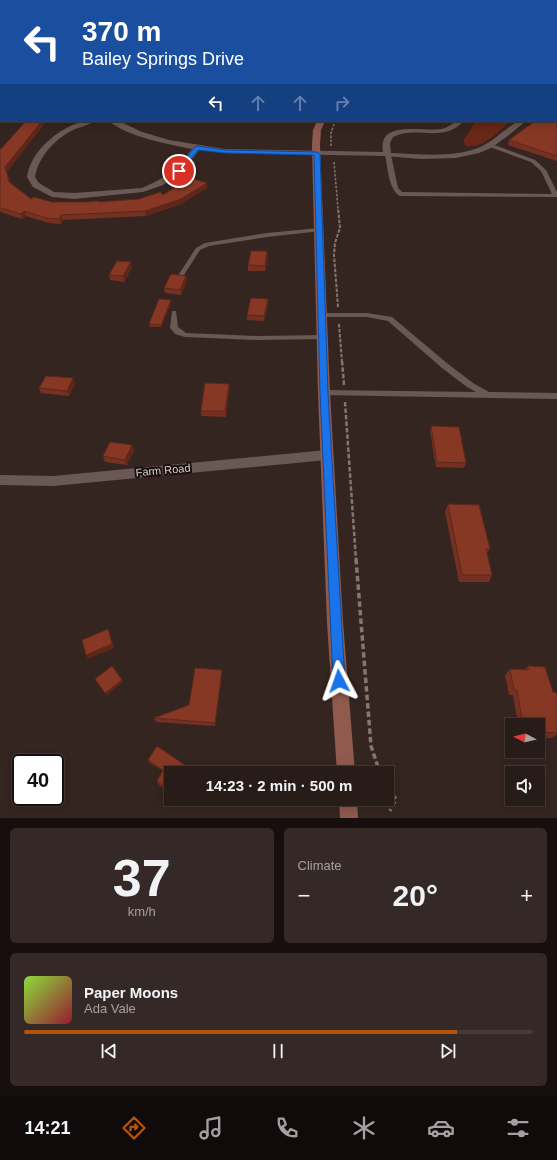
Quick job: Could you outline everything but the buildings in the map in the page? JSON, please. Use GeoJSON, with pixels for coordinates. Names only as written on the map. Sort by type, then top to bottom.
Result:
{"type":"FeatureCollection","features":[{"type":"Feature","properties":{"kind":"street"},"geometry":{"type":"LineString","coordinates":[[87,122],[75,126],[55,138],[32,168],[31,177],[36,185],[52,194],[74,196],[143,190],[160,184],[179,171],[197,148]]}},
{"type":"Feature","properties":{"kind":"street"},"geometry":{"type":"LineString","coordinates":[[115,122],[154,139],[197,148],[225,151],[387,155],[454,155],[477,151],[489,145],[521,122]]}},
{"type":"Feature","properties":{"kind":"street"},"geometry":{"type":"LineString","coordinates":[[321,122],[317,130],[317,154],[324,393],[337,651],[345,766]]}},
{"type":"Feature","properties":{"kind":"street"},"geometry":{"type":"LineString","coordinates":[[387,155],[386,141],[390,135],[394,133],[402,131],[444,131],[458,122]]}},
{"type":"Feature","properties":{"kind":"street","name":"Farm Road"},"geometry":{"type":"LineString","coordinates":[[0,480],[53,481],[327,455]]}},
{"type":"Feature","properties":{"kind":"street"},"geometry":{"type":"LineString","coordinates":[[348,806],[349,818]]}},
{"type":"Feature","properties":{"kind":"lane"},"geometry":{"type":"LineString","coordinates":[[387,155],[398,192],[404,194],[557,196],[543,170],[533,161],[489,145]]}},
{"type":"Feature","properties":{"kind":"lane"},"geometry":{"type":"LineString","coordinates":[[182,274],[198,249],[206,244],[267,235],[319,230]]}},
{"type":"Feature","properties":{"kind":"lane"},"geometry":{"type":"LineString","coordinates":[[174,313],[174,328],[178,332],[185,335],[265,338],[322,337]]}},
{"type":"Feature","properties":{"kind":"lane"},"geometry":{"type":"LineString","coordinates":[[321,315],[367,315],[390,318],[445,366],[470,385],[488,395]]}},
{"type":"Feature","properties":{"kind":"lane"},"geometry":{"type":"LineString","coordinates":[[324,393],[344,392],[557,396]]}},
{"type":"Feature","properties":{"kind":"path"},"geometry":{"type":"LineString","coordinates":[[331,148],[331,133],[335,122]]}},
{"type":"Feature","properties":{"kind":"path"},"geometry":{"type":"LineString","coordinates":[[331,160],[335,162],[340,228],[334,249],[364,671],[371,746],[378,766]]}},
{"type":"Feature","properties":{"kind":"path"},"geometry":{"type":"LineString","coordinates":[[390,811],[392,806]]}},
{"type":"Feature","properties":{"kind":"shaded area"},"geometry":{"type":"Polygon","coordinates":[[[475,122],[509,122],[490,139],[478,145],[466,146],[463,141],[475,122]]]}},
{"type":"Feature","properties":{"kind":"route"},"geometry":{"type":"LineString","coordinates":[[179,171],[192,152],[197,148],[225,151],[317,154],[324,393],[339,681]]}}]}
